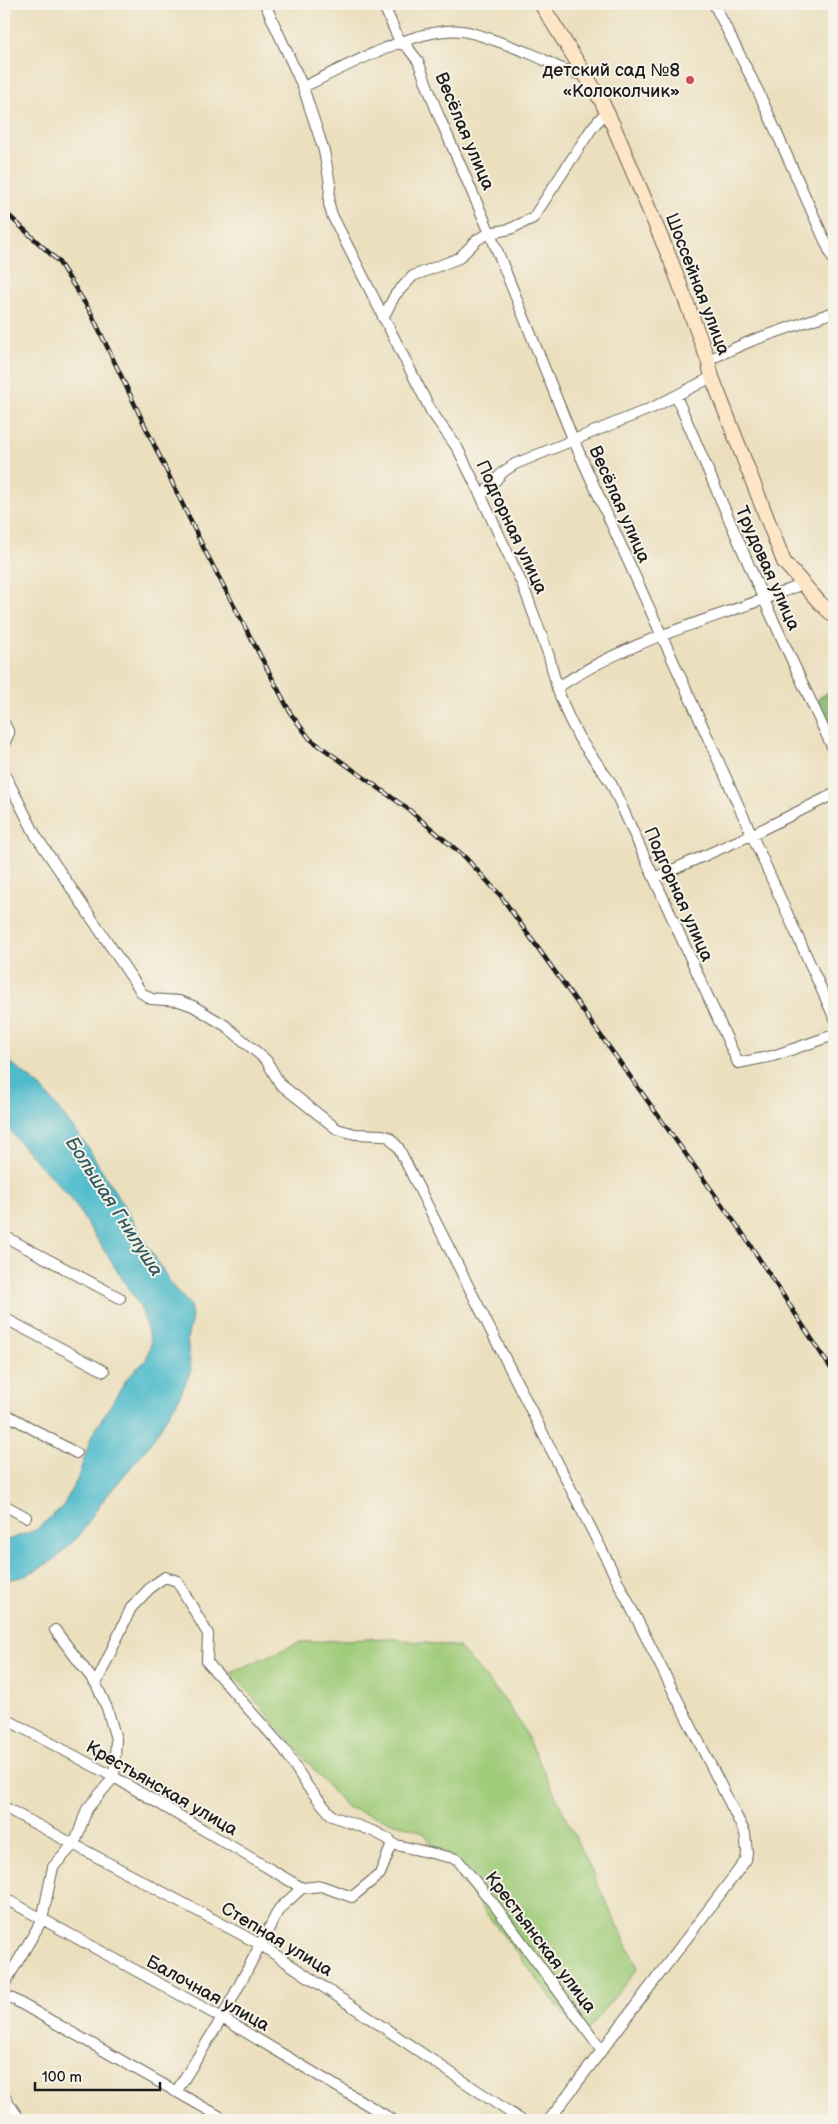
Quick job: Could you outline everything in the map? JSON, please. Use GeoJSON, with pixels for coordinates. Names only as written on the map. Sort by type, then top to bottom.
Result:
{"type":"FeatureCollection","features":[{"type":"Feature","properties":{"kind":"main road","name":"Шоссейная улица"},"geometry":{"type":"LineString","coordinates":[[541,4],[606,112],[664,244],[708,360],[712,377],[784,562],[834,616]]}},
{"type":"Feature","properties":{"kind":"street","name":"Подгорная улица"},"geometry":{"type":"LineString","coordinates":[[265,4],[303,87],[324,151],[330,184],[329,204],[332,215],[431,411],[458,450],[481,496],[524,588],[549,656],[557,688],[579,738],[611,783],[738,1064],[773,1056],[834,1035]]}},
{"type":"Feature","properties":{"kind":"street","name":"Весёлая улица"},"geometry":{"type":"LineString","coordinates":[[383,4],[400,42],[408,48],[418,61],[438,114],[490,232],[573,439],[834,1017]]}},
{"type":"Feature","properties":{"kind":"street"},"geometry":{"type":"LineString","coordinates":[[714,4],[758,90],[834,261]]}},
{"type":"Feature","properties":{"kind":"street"},"geometry":{"type":"LineString","coordinates":[[303,87],[400,42],[440,32],[470,32],[529,54],[570,73],[585,75]]}},
{"type":"Feature","properties":{"kind":"street"},"geometry":{"type":"LineString","coordinates":[[383,318],[396,295],[413,276],[459,258],[478,239],[490,232],[510,229],[533,218],[592,128],[606,112]]}},
{"type":"Feature","properties":{"kind":"street"},"geometry":{"type":"LineString","coordinates":[[708,360],[751,342],[834,312]]}},
{"type":"Feature","properties":{"kind":"street"},"geometry":{"type":"LineString","coordinates":[[481,496],[503,472],[515,464],[654,407],[712,377]]}},
{"type":"Feature","properties":{"kind":"street","name":"Трудовая улица"},"geometry":{"type":"LineString","coordinates":[[676,396],[764,600],[834,751]]}},
{"type":"Feature","properties":{"kind":"street"},"geometry":{"type":"LineString","coordinates":[[557,688],[579,673],[661,635],[764,600],[803,584]]}},
{"type":"Feature","properties":{"kind":"street"},"geometry":{"type":"LineString","coordinates":[[4,723],[8,733],[4,744]]}},
{"type":"Feature","properties":{"kind":"street"},"geometry":{"type":"LineString","coordinates":[[4,773],[36,836],[53,864],[142,993],[152,999],[179,1001],[193,1006],[226,1026],[266,1060],[280,1084],[337,1129],[355,1134],[382,1134],[389,1137],[398,1147],[746,1833],[748,1852],[746,1860],[549,2120]]}},
{"type":"Feature","properties":{"kind":"street"},"geometry":{"type":"LineString","coordinates":[[654,878],[751,835],[834,794]]}},
{"type":"Feature","properties":{"kind":"street"},"geometry":{"type":"LineString","coordinates":[[4,1236],[120,1298]]}},
{"type":"Feature","properties":{"kind":"street"},"geometry":{"type":"LineString","coordinates":[[4,1318],[104,1371]]}},
{"type":"Feature","properties":{"kind":"street"},"geometry":{"type":"LineString","coordinates":[[4,1413],[76,1453]]}},
{"type":"Feature","properties":{"kind":"street"},"geometry":{"type":"LineString","coordinates":[[4,1505],[26,1517]]}},
{"type":"Feature","properties":{"kind":"street"},"geometry":{"type":"LineString","coordinates":[[96,1684],[132,1608],[152,1586],[165,1577],[177,1581],[208,1634],[207,1662],[284,1748],[308,1787],[332,1816],[375,1832],[390,1840],[392,1844],[380,1874],[352,1897],[321,1886],[302,1888],[279,1910],[222,2018],[176,2092]]}},
{"type":"Feature","properties":{"kind":"street"},"geometry":{"type":"LineString","coordinates":[[4,1985],[42,1920],[53,1867],[76,1844],[87,1808],[114,1777],[116,1739],[107,1708],[96,1684],[55,1630]]}},
{"type":"Feature","properties":{"kind":"street","name":"Крестьянская улица"},"geometry":{"type":"LineString","coordinates":[[4,1718],[114,1777],[302,1888]]}},
{"type":"Feature","properties":{"kind":"street","name":"Степная улица"},"geometry":{"type":"LineString","coordinates":[[4,1807],[76,1844],[260,1945],[521,2120]]}},
{"type":"Feature","properties":{"kind":"street","name":"Крестьянская улица"},"geometry":{"type":"LineString","coordinates":[[392,1844],[457,1859],[496,1907],[602,2050]]}},
{"type":"Feature","properties":{"kind":"street","name":"Балочная улица"},"geometry":{"type":"LineString","coordinates":[[4,1898],[222,2018],[393,2120]]}},
{"type":"Feature","properties":{"kind":"street"},"geometry":{"type":"LineString","coordinates":[[4,1994],[226,2120]]}},
{"type":"Feature","properties":{"kind":"street"},"geometry":{"type":"LineString","coordinates":[[4,2096],[20,2120]]}},
{"type":"Feature","properties":{"kind":"green space"},"geometry":{"type":"Polygon","coordinates":[[[829,691],[834,691],[834,740],[818,706],[818,699],[829,691]]]}},
{"type":"Feature","properties":{"kind":"green space"},"geometry":{"type":"Polygon","coordinates":[[[387,1638],[459,1647],[506,1702],[522,1726],[638,1968],[582,2037],[423,1832],[346,1807],[231,1672],[301,1642],[387,1638]]]}},
{"type":"Feature","properties":{"kind":"water","name":"Большая Гнилуша"},"geometry":{"type":"Polygon","coordinates":[[[4,1057],[42,1088],[87,1146],[173,1287],[190,1305],[192,1317],[187,1339],[191,1371],[178,1400],[147,1448],[100,1504],[80,1535],[54,1560],[25,1576],[4,1581],[4,1541],[36,1530],[63,1506],[78,1477],[92,1435],[128,1377],[146,1360],[151,1343],[141,1308],[70,1197],[25,1149],[4,1123],[4,1057]]]}},
{"type":"Feature","properties":{"kind":"railway"},"geometry":{"type":"LineString","coordinates":[[4,211],[58,261],[90,311],[204,549],[291,714],[310,739],[408,809],[465,857],[500,895],[743,1234],[834,1373]]}},
{"type":"Feature","properties":{"kind":"place","name":"детский сад №8 «Колоколчик»"},"geometry":{"type":"Point","coordinates":[690,80]}}]}
